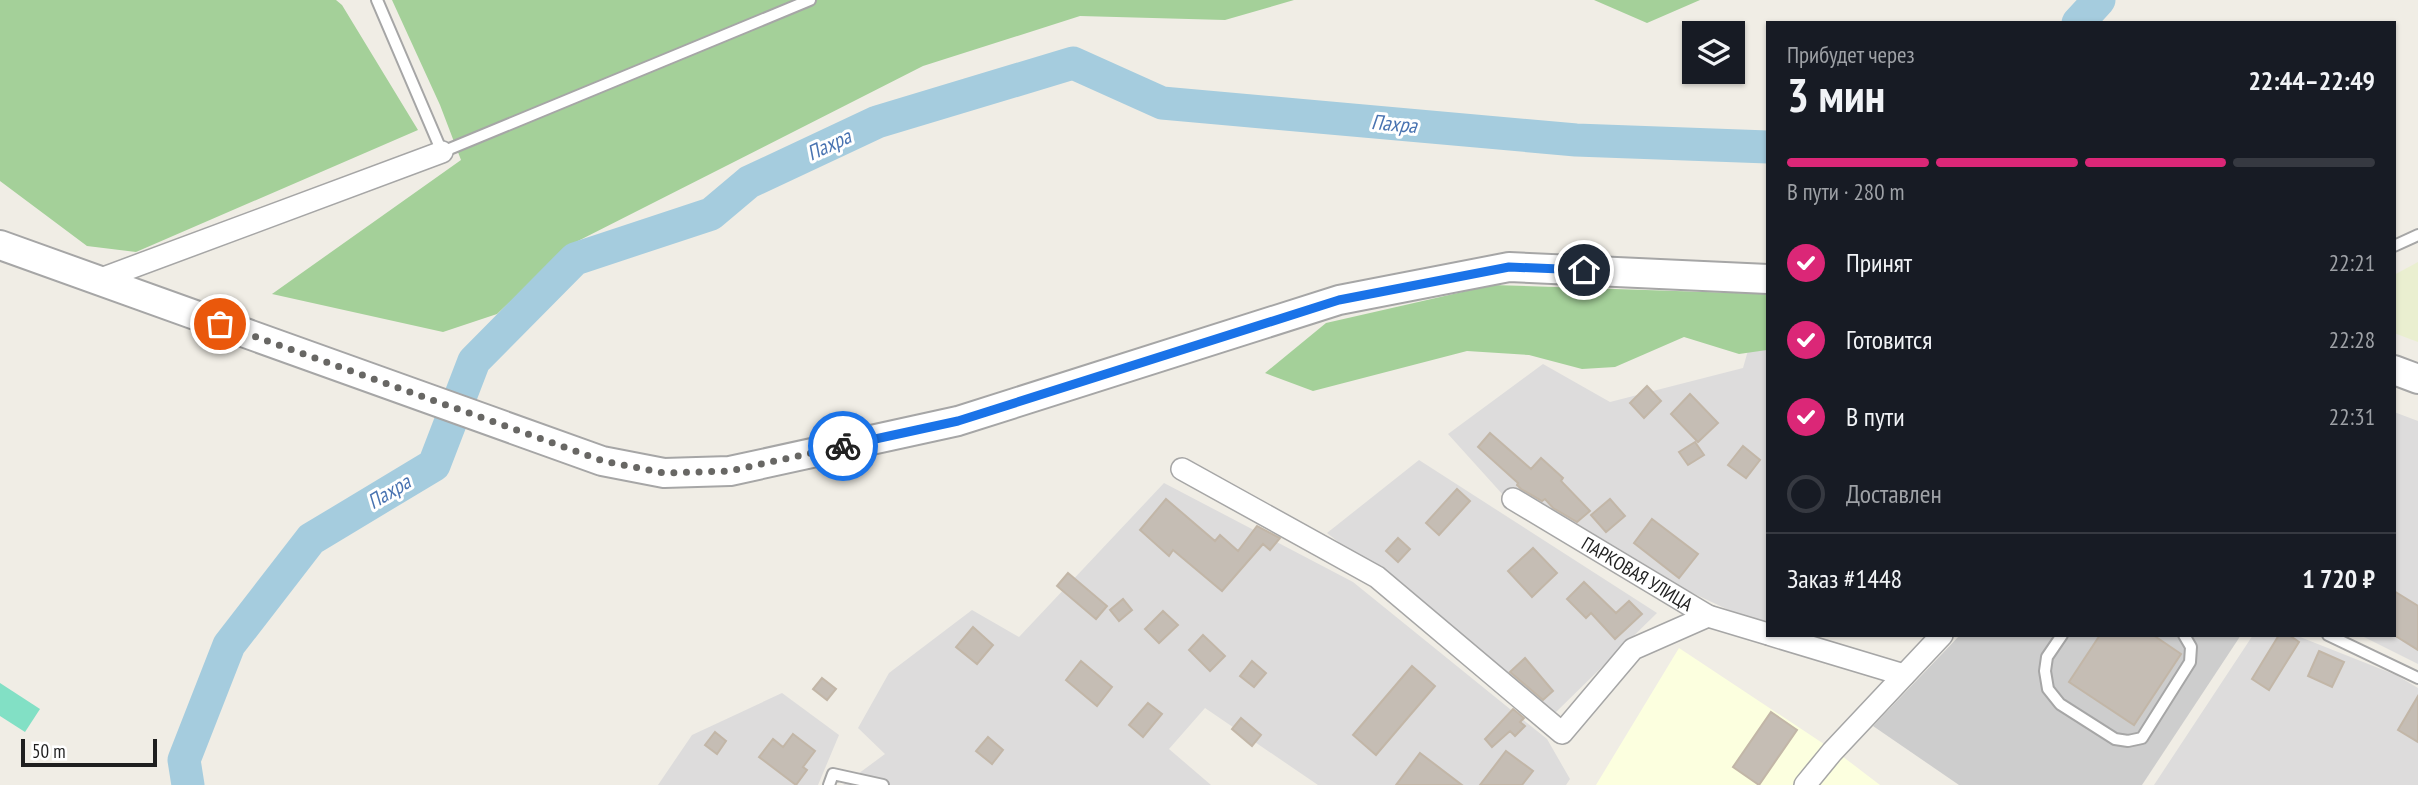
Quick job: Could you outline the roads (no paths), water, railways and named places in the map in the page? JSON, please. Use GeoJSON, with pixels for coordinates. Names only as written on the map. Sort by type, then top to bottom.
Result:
{"type":"FeatureCollection","features":[{"type":"Feature","properties":{"kind":"street"},"geometry":{"type":"LineString","coordinates":[[98,280],[442,152]]}},
{"type":"Feature","properties":{"kind":"street"},"geometry":{"type":"LineString","coordinates":[[0,245],[603,461],[664,473],[730,471],[958,421],[1339,300],[1509,267],[1766,279]]}},
{"type":"Feature","properties":{"kind":"street"},"geometry":{"type":"LineString","coordinates":[[2396,371],[2418,379]]}},
{"type":"Feature","properties":{"kind":"street"},"geometry":{"type":"LineString","coordinates":[[1182,469],[1377,577],[1562,733],[1633,649],[1708,616]]}},
{"type":"Feature","properties":{"kind":"street","name":"ПАРКОВАЯ УЛИЦА"},"geometry":{"type":"LineString","coordinates":[[1513,499],[1708,616],[1766,634]]}},
{"type":"Feature","properties":{"kind":"street","name":"ПАРКОВАЯ УЛИЦА"},"geometry":{"type":"LineString","coordinates":[[1776,637],[1904,675]]}},
{"type":"Feature","properties":{"kind":"street"},"geometry":{"type":"LineString","coordinates":[[1805,785],[1832,752],[1940,637]]}},
{"type":"Feature","properties":{"kind":"lane"},"geometry":{"type":"LineString","coordinates":[[377,0],[442,152],[810,0]]}},
{"type":"Feature","properties":{"kind":"lane"},"geometry":{"type":"LineString","coordinates":[[2396,245],[2418,235]]}},
{"type":"Feature","properties":{"kind":"lane"},"geometry":{"type":"LineString","coordinates":[[2061,637],[2047,657],[2045,671],[2048,689],[2060,704],[2115,739],[2128,741],[2142,738],[2190,662],[2190,647],[2185,637]]}},
{"type":"Feature","properties":{"kind":"lane"},"geometry":{"type":"LineString","coordinates":[[2332,637],[2418,678]]}},
{"type":"Feature","properties":{"kind":"lane"},"geometry":{"type":"LineString","coordinates":[[828,785],[833,775],[883,785]]}},
{"type":"Feature","properties":{"kind":"waterway","name":"Пахра"},"geometry":{"type":"LineString","coordinates":[[2080,21],[2099,0]]}},
{"type":"Feature","properties":{"kind":"waterway","name":"Пахра"},"geometry":{"type":"LineString","coordinates":[[188,785],[184,760],[229,645],[311,539],[434,465],[474,361],[575,259],[711,214],[749,182],[877,122],[1073,63],[1162,103],[1576,140],[1766,147]]}}]}
